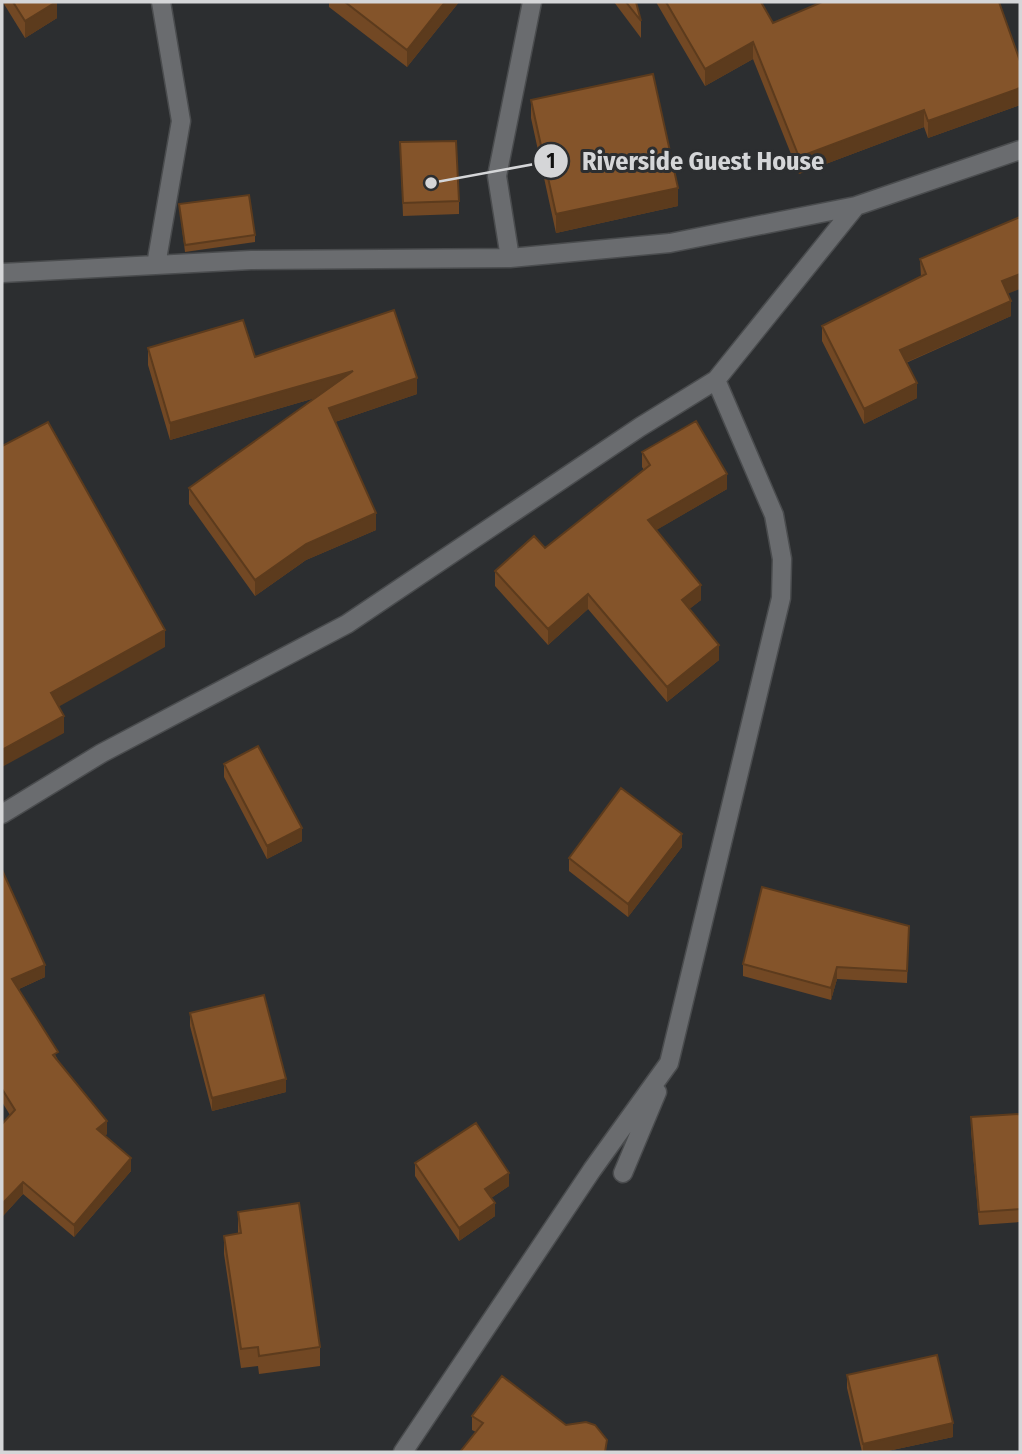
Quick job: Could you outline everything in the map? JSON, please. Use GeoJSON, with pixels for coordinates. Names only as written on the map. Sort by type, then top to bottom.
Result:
{"type":"FeatureCollection","features":[{"type":"Feature","properties":{"kind":"street"},"geometry":{"type":"LineString","coordinates":[[156,265],[181,121],[161,2]]}},
{"type":"Feature","properties":{"kind":"street"},"geometry":{"type":"LineString","coordinates":[[510,258],[497,176],[532,2]]}},
{"type":"Feature","properties":{"kind":"street"},"geometry":{"type":"LineString","coordinates":[[2,273],[251,260],[510,258],[670,243],[856,206],[1020,150]]}},
{"type":"Feature","properties":{"kind":"street"},"geometry":{"type":"LineString","coordinates":[[2,814],[102,752],[346,624],[640,427],[716,380],[856,206]]}},
{"type":"Feature","properties":{"kind":"street"},"geometry":{"type":"LineString","coordinates":[[623,1173],[669,1063],[780,598],[782,559],[774,515],[716,380]]}},
{"type":"Feature","properties":{"kind":"street"},"geometry":{"type":"LineString","coordinates":[[403,1452],[584,1181],[669,1063]]}},
{"type":"Feature","properties":{"kind":"building"},"geometry":{"type":"Polygon","coordinates":[[[13,2],[56,2],[25,21],[13,2]]]}},
{"type":"Feature","properties":{"kind":"building"},"geometry":{"type":"Polygon","coordinates":[[[345,2],[445,2],[407,50],[345,2]]]}},
{"type":"Feature","properties":{"kind":"building"},"geometry":{"type":"Polygon","coordinates":[[[626,2],[636,2],[641,21],[626,2]]]}},
{"type":"Feature","properties":{"kind":"building"},"geometry":{"type":"Polygon","coordinates":[[[666,2],[761,2],[773,23],[822,2],[999,2],[1020,61],[1020,88],[928,121],[924,110],[799,157],[753,42],[705,69],[666,2]]]}},
{"type":"Feature","properties":{"kind":"building"},"geometry":{"type":"Polygon","coordinates":[[[653,74],[678,188],[556,214],[531,100],[653,74]]]}},
{"type":"Feature","properties":{"kind":"building"},"geometry":{"type":"Polygon","coordinates":[[[456,141],[459,201],[403,203],[400,142],[456,141]]]}},
{"type":"Feature","properties":{"kind":"building"},"geometry":{"type":"Polygon","coordinates":[[[249,195],[255,235],[185,245],[179,204],[249,195]]]}},
{"type":"Feature","properties":{"kind":"building"},"geometry":{"type":"Polygon","coordinates":[[[1020,217],[1020,274],[1002,281],[1011,301],[900,350],[917,383],[864,409],[822,326],[926,274],[920,259],[1020,217]]]}},
{"type":"Feature","properties":{"kind":"building"},"geometry":{"type":"Polygon","coordinates":[[[394,310],[417,378],[329,408],[376,513],[306,544],[255,580],[189,488],[353,371],[170,423],[148,348],[243,320],[255,357],[394,310]]]}},
{"type":"Feature","properties":{"kind":"building"},"geometry":{"type":"Polygon","coordinates":[[[696,421],[727,474],[648,520],[701,585],[682,600],[719,645],[667,687],[588,594],[548,629],[495,571],[534,536],[545,548],[650,465],[642,452],[696,421]]]}},
{"type":"Feature","properties":{"kind":"building"},"geometry":{"type":"Polygon","coordinates":[[[48,422],[165,630],[51,693],[64,716],[2,750],[2,446],[48,422]]]}},
{"type":"Feature","properties":{"kind":"building"},"geometry":{"type":"Polygon","coordinates":[[[258,746],[302,828],[267,846],[224,764],[258,746]]]}},
{"type":"Feature","properties":{"kind":"building"},"geometry":{"type":"Polygon","coordinates":[[[621,788],[682,834],[628,904],[569,858],[621,788]]]}},
{"type":"Feature","properties":{"kind":"building"},"geometry":{"type":"Polygon","coordinates":[[[2,870],[45,965],[12,979],[58,1052],[53,1055],[107,1121],[97,1129],[131,1158],[74,1225],[23,1182],[2,1204],[2,1124],[15,1110],[2,1089],[2,870]]]}},
{"type":"Feature","properties":{"kind":"building"},"geometry":{"type":"Polygon","coordinates":[[[762,887],[909,926],[907,971],[837,967],[831,988],[743,964],[762,887]]]}},
{"type":"Feature","properties":{"kind":"building"},"geometry":{"type":"Polygon","coordinates":[[[264,995],[286,1079],[212,1098],[190,1013],[264,995]]]}},
{"type":"Feature","properties":{"kind":"building"},"geometry":{"type":"Polygon","coordinates":[[[1020,1114],[1020,1209],[979,1212],[971,1117],[1020,1114]]]}},
{"type":"Feature","properties":{"kind":"building"},"geometry":{"type":"Polygon","coordinates":[[[476,1123],[509,1173],[485,1189],[495,1203],[459,1228],[415,1163],[476,1123]]]}},
{"type":"Feature","properties":{"kind":"building"},"geometry":{"type":"Polygon","coordinates":[[[299,1203],[320,1347],[259,1356],[258,1347],[241,1349],[224,1236],[241,1233],[238,1212],[299,1203]]]}},
{"type":"Feature","properties":{"kind":"building"},"geometry":{"type":"Polygon","coordinates":[[[937,1355],[953,1423],[863,1444],[847,1375],[937,1355]]]}},
{"type":"Feature","properties":{"kind":"building"},"geometry":{"type":"Polygon","coordinates":[[[502,1376],[566,1425],[586,1422],[595,1425],[607,1440],[605,1452],[460,1452],[483,1423],[472,1416],[502,1376]]]}},
{"type":"Feature","properties":{"kind":"place","name":"Riverside Guest House"},"geometry":{"type":"Point","coordinates":[431,183]}}]}
